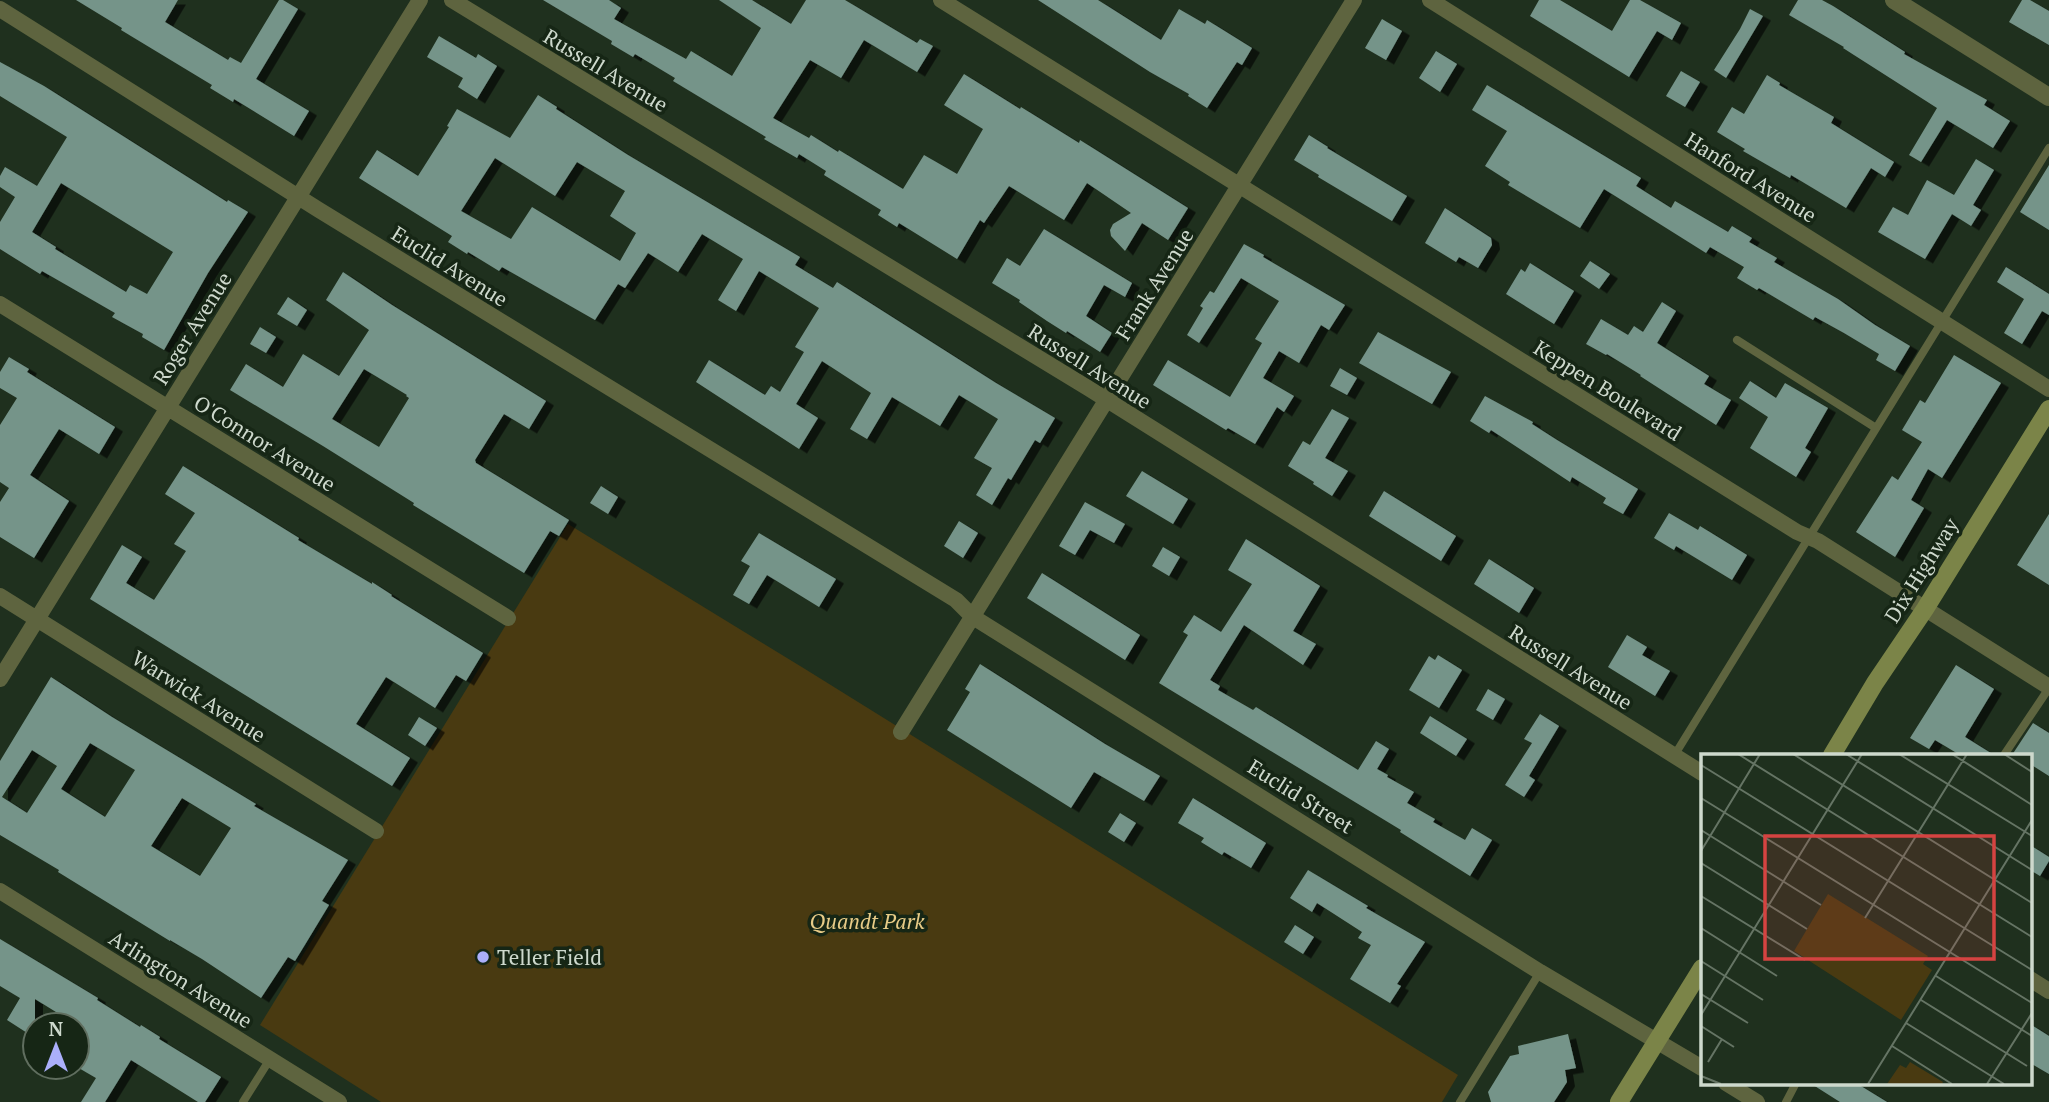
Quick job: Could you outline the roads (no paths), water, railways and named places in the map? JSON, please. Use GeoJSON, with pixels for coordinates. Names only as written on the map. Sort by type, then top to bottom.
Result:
{"type":"FeatureCollection","features":[{"type":"Feature","properties":{"kind":"main road","name":"Dix Highway"},"geometry":{"type":"LineString","coordinates":[[1833,754],[2049,409]]}},
{"type":"Feature","properties":{"kind":"main road"},"geometry":{"type":"LineString","coordinates":[[1619,1102],[1701,971]]}},
{"type":"Feature","properties":{"kind":"street","name":"Roger Avenue"},"geometry":{"type":"LineString","coordinates":[[0,679],[420,0]]}},
{"type":"Feature","properties":{"kind":"street","name":"Russell Avenue"},"geometry":{"type":"LineString","coordinates":[[452,0],[1106,400],[1701,772]]}},
{"type":"Feature","properties":{"kind":"street","name":"Keppen Boulevard"},"geometry":{"type":"LineString","coordinates":[[941,0],[1773,517],[1818,541],[2049,687]]}},
{"type":"Feature","properties":{"kind":"street","name":"Frank Avenue"},"geometry":{"type":"LineString","coordinates":[[897,737],[1354,0]]}},
{"type":"Feature","properties":{"kind":"street","name":"Hanford Avenue"},"geometry":{"type":"LineString","coordinates":[[1430,0],[2049,389]]}},
{"type":"Feature","properties":{"kind":"street"},"geometry":{"type":"LineString","coordinates":[[1894,0],[2049,97]]}},
{"type":"Feature","properties":{"kind":"street","name":"Euclid Avenue"},"geometry":{"type":"LineString","coordinates":[[0,9],[298,197],[880,555]]}},
{"type":"Feature","properties":{"kind":"street","name":"O'Connor Avenue"},"geometry":{"type":"LineString","coordinates":[[0,304],[508,618]]}},
{"type":"Feature","properties":{"kind":"street","name":"Euclid Street"},"geometry":{"type":"LineString","coordinates":[[880,555],[956,600],[973,617],[1540,972],[1701,1067]]}},
{"type":"Feature","properties":{"kind":"street","name":"Warwick Avenue"},"geometry":{"type":"LineString","coordinates":[[0,596],[376,831]]}},
{"type":"Feature","properties":{"kind":"street","name":"Arlington Avenue"},"geometry":{"type":"LineString","coordinates":[[0,891],[340,1102]]}},
{"type":"Feature","properties":{"kind":"street"},"geometry":{"type":"LineString","coordinates":[[2032,980],[2049,991]]}},
{"type":"Feature","properties":{"kind":"street"},"geometry":{"type":"LineString","coordinates":[[1728,1084],[1756,1102]]}},
{"type":"Feature","properties":{"kind":"lane"},"geometry":{"type":"LineString","coordinates":[[1674,756],[2049,148]]}},
{"type":"Feature","properties":{"kind":"lane"},"geometry":{"type":"LineString","coordinates":[[1737,340],[1876,428]]}},
{"type":"Feature","properties":{"kind":"lane"},"geometry":{"type":"LineString","coordinates":[[2005,754],[2049,687]]}},
{"type":"Feature","properties":{"kind":"lane"},"geometry":{"type":"LineString","coordinates":[[1460,1102],[1540,972]]}},
{"type":"Feature","properties":{"kind":"lane"},"geometry":{"type":"LineString","coordinates":[[243,1102],[270,1059]]}},
{"type":"Feature","properties":{"kind":"lane"},"geometry":{"type":"LineString","coordinates":[[1786,1102],[1795,1084]]}},
{"type":"Feature","properties":{"kind":"place","name":"Teller Field"},"geometry":{"type":"Point","coordinates":[483,957]}},
{"type":"Feature","properties":{"kind":"park label","name":"Quandt Park"},"geometry":{"type":"Point","coordinates":[867,921]}}]}
